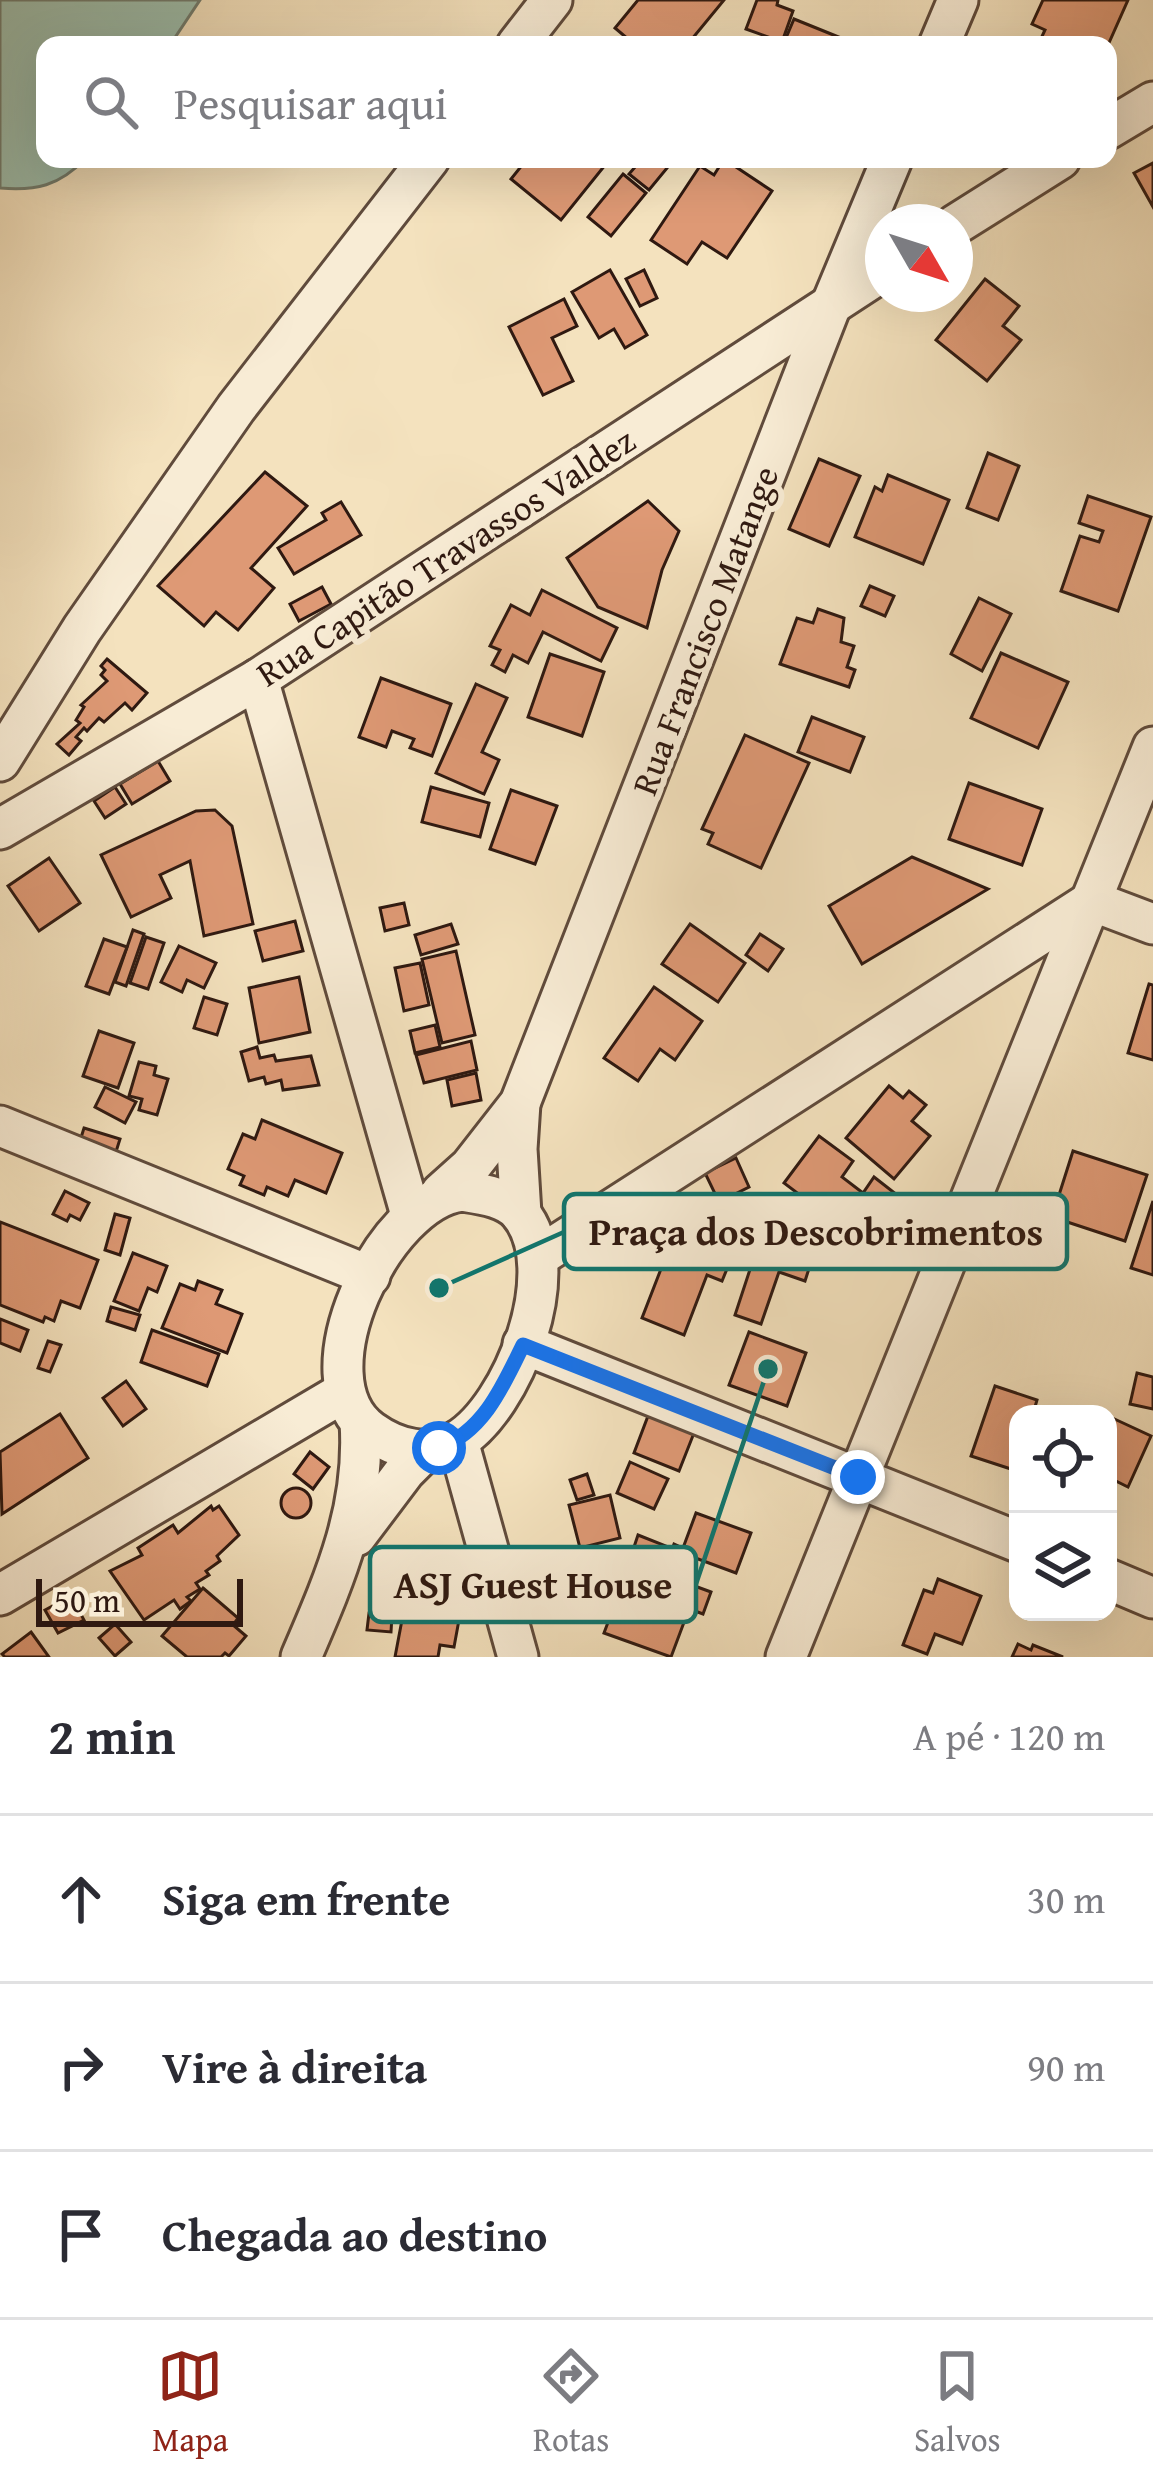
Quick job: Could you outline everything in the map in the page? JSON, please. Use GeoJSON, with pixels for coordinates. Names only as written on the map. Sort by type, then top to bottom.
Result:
{"type":"FeatureCollection","features":[{"type":"Feature","properties":{"kind":"street"},"geometry":{"type":"LineString","coordinates":[[524,36],[552,0]]}},
{"type":"Feature","properties":{"kind":"street"},"geometry":{"type":"LineString","coordinates":[[943,36],[958,0]]}},
{"type":"Feature","properties":{"kind":"street"},"geometry":{"type":"LineString","coordinates":[[1117,124],[1153,102]]}},
{"type":"Feature","properties":{"kind":"street"},"geometry":{"type":"LineString","coordinates":[[0,760],[82,629],[236,408],[421,168]]}},
{"type":"Feature","properties":{"kind":"street","name":"Rua Francisco Matange"},"geometry":{"type":"LineString","coordinates":[[520,1102],[888,168]]}},
{"type":"Feature","properties":{"kind":"street"},"geometry":{"type":"LineString","coordinates":[[973,215],[1046,168]]}},
{"type":"Feature","properties":{"kind":"street","name":"Rua Capitão Travassos Valdez"},"geometry":{"type":"LineString","coordinates":[[0,829],[258,679],[865,282]]}},
{"type":"Feature","properties":{"kind":"street"},"geometry":{"type":"LineString","coordinates":[[258,679],[426,1204]]}},
{"type":"Feature","properties":{"kind":"street"},"geometry":{"type":"LineString","coordinates":[[786,1657],[1153,747]]}},
{"type":"Feature","properties":{"kind":"street"},"geometry":{"type":"LineString","coordinates":[[1093,901],[1153,924]]}},
{"type":"Feature","properties":{"kind":"street"},"geometry":{"type":"LineString","coordinates":[[538,1257],[1093,901]]}},
{"type":"Feature","properties":{"kind":"street"},"geometry":{"type":"LineString","coordinates":[[301,1657],[346,1550],[358,1494],[349,1330],[370,1276],[389,1242],[470,1167],[520,1102]]}},
{"type":"Feature","properties":{"kind":"street"},"geometry":{"type":"LineString","coordinates":[[346,1550],[396,1482],[485,1415],[523,1345],[540,1279],[538,1257],[521,1214],[520,1102]]}},
{"type":"Feature","properties":{"kind":"street"},"geometry":{"type":"LineString","coordinates":[[0,1126],[370,1276]]}},
{"type":"Feature","properties":{"kind":"street"},"geometry":{"type":"LineString","coordinates":[[426,1204],[485,1194],[521,1214]]}},
{"type":"Feature","properties":{"kind":"street"},"geometry":{"type":"LineString","coordinates":[[523,1345],[1009,1538]]}},
{"type":"Feature","properties":{"kind":"street"},"geometry":{"type":"LineString","coordinates":[[352,1407],[392,1444],[442,1445]]}},
{"type":"Feature","properties":{"kind":"street"},"geometry":{"type":"LineString","coordinates":[[0,1595],[352,1407]]}},
{"type":"Feature","properties":{"kind":"street"},"geometry":{"type":"LineString","coordinates":[[442,1445],[518,1657]]}},
{"type":"Feature","properties":{"kind":"street"},"geometry":{"type":"LineString","coordinates":[[1117,1583],[1153,1598]]}},
{"type":"Feature","properties":{"kind":"shaded area"},"geometry":{"type":"Polygon","coordinates":[[[0,0],[200,0],[176,36],[36,36],[36,168],[75,168],[36,187],[0,188],[0,0]]]}},
{"type":"Feature","properties":{"kind":"building"},"geometry":{"type":"Polygon","coordinates":[[[638,0],[724,0],[694,36],[624,36],[615,28],[638,0]]]}},
{"type":"Feature","properties":{"kind":"building"},"geometry":{"type":"Polygon","coordinates":[[[757,0],[778,0],[777,5],[793,11],[784,36],[746,29],[757,0]]]}},
{"type":"Feature","properties":{"kind":"building"},"geometry":{"type":"Polygon","coordinates":[[[1043,0],[1128,0],[1112,36],[1042,36],[1045,30],[1032,24],[1043,0]]]}},
{"type":"Feature","properties":{"kind":"building"},"geometry":{"type":"Polygon","coordinates":[[[794,19],[836,36],[787,36],[794,19]]]}},
{"type":"Feature","properties":{"kind":"building"},"geometry":{"type":"Polygon","coordinates":[[[1153,163],[1153,207],[1134,173],[1153,163]]]}},
{"type":"Feature","properties":{"kind":"building"},"geometry":{"type":"Polygon","coordinates":[[[520,168],[603,168],[561,220],[511,179],[520,168]]]}},
{"type":"Feature","properties":{"kind":"building"},"geometry":{"type":"Polygon","coordinates":[[[634,168],[667,168],[649,190],[629,174],[634,168]]]}},
{"type":"Feature","properties":{"kind":"building"},"geometry":{"type":"Polygon","coordinates":[[[699,168],[714,175],[718,168],[738,168],[772,191],[727,258],[702,242],[687,264],[651,240],[699,168]]]}},
{"type":"Feature","properties":{"kind":"building"},"geometry":{"type":"Polygon","coordinates":[[[623,174],[646,193],[611,236],[588,217],[623,174]]]}},
{"type":"Feature","properties":{"kind":"building"},"geometry":{"type":"Polygon","coordinates":[[[610,270],[647,335],[625,348],[614,329],[599,338],[572,292],[610,270]]]}},
{"type":"Feature","properties":{"kind":"building"},"geometry":{"type":"Polygon","coordinates":[[[644,270],[657,298],[640,306],[626,279],[644,270]]]}},
{"type":"Feature","properties":{"kind":"building"},"geometry":{"type":"Polygon","coordinates":[[[985,279],[1019,306],[1003,326],[1021,340],[987,381],[936,340],[958,312],[973,312],[973,294],[985,279]]]}},
{"type":"Feature","properties":{"kind":"building"},"geometry":{"type":"Polygon","coordinates":[[[564,299],[577,326],[552,338],[573,381],[543,395],[509,327],[564,299]]]}},
{"type":"Feature","properties":{"kind":"building"},"geometry":{"type":"Polygon","coordinates":[[[988,453],[1019,466],[998,520],[967,508],[988,453]]]}},
{"type":"Feature","properties":{"kind":"building"},"geometry":{"type":"Polygon","coordinates":[[[819,459],[860,476],[829,546],[789,529],[819,459]]]}},
{"type":"Feature","properties":{"kind":"building"},"geometry":{"type":"Polygon","coordinates":[[[265,472],[307,506],[251,568],[274,588],[238,630],[216,612],[204,626],[158,586],[265,472]]]}},
{"type":"Feature","properties":{"kind":"building"},"geometry":{"type":"Polygon","coordinates":[[[888,475],[949,500],[923,564],[855,537],[875,487],[882,491],[888,475]]]}},
{"type":"Feature","properties":{"kind":"building"},"geometry":{"type":"Polygon","coordinates":[[[1088,496],[1151,517],[1118,611],[1061,591],[1080,536],[1099,542],[1103,531],[1079,523],[1088,496]]]}},
{"type":"Feature","properties":{"kind":"building"},"geometry":{"type":"Polygon","coordinates":[[[648,501],[679,531],[662,570],[647,628],[598,607],[567,558],[648,501]]]}},
{"type":"Feature","properties":{"kind":"building"},"geometry":{"type":"Polygon","coordinates":[[[341,502],[361,535],[294,574],[278,548],[326,520],[322,513],[341,502]]]}},
{"type":"Feature","properties":{"kind":"building"},"geometry":{"type":"Polygon","coordinates":[[[870,586],[894,596],[885,616],[861,606],[870,586]]]}},
{"type":"Feature","properties":{"kind":"building"},"geometry":{"type":"Polygon","coordinates":[[[322,587],[331,604],[299,621],[290,604],[322,587]]]}},
{"type":"Feature","properties":{"kind":"building"},"geometry":{"type":"Polygon","coordinates":[[[542,590],[617,628],[601,661],[543,632],[528,663],[513,655],[505,672],[492,665],[500,650],[490,646],[511,605],[530,615],[542,590]]]}},
{"type":"Feature","properties":{"kind":"building"},"geometry":{"type":"Polygon","coordinates":[[[979,598],[1011,614],[982,671],[951,654],[979,598]]]}},
{"type":"Feature","properties":{"kind":"building"},"geometry":{"type":"Polygon","coordinates":[[[818,609],[844,618],[841,642],[854,646],[847,667],[855,670],[849,687],[780,664],[797,618],[813,623],[818,609]]]}},
{"type":"Feature","properties":{"kind":"building"},"geometry":{"type":"Polygon","coordinates":[[[1001,653],[1068,682],[1038,748],[971,718],[1001,653]]]}},
{"type":"Feature","properties":{"kind":"building"},"geometry":{"type":"Polygon","coordinates":[[[550,654],[604,672],[582,736],[528,717],[550,654]]]}},
{"type":"Feature","properties":{"kind":"building"},"geometry":{"type":"Polygon","coordinates":[[[107,659],[147,693],[132,710],[125,703],[104,722],[99,718],[87,731],[84,728],[76,737],[81,741],[69,755],[57,744],[80,723],[76,720],[81,705],[107,681],[101,666],[107,659]]]}},
{"type":"Feature","properties":{"kind":"building"},"geometry":{"type":"Polygon","coordinates":[[[381,678],[451,704],[432,756],[410,748],[414,739],[392,731],[386,747],[359,737],[381,678]]]}},
{"type":"Feature","properties":{"kind":"building"},"geometry":{"type":"Polygon","coordinates":[[[476,684],[507,698],[482,752],[499,760],[484,794],[436,773],[476,684]]]}},
{"type":"Feature","properties":{"kind":"building"},"geometry":{"type":"Polygon","coordinates":[[[812,717],[864,737],[850,772],[798,752],[812,717]]]}},
{"type":"Feature","properties":{"kind":"building"},"geometry":{"type":"Polygon","coordinates":[[[745,735],[809,763],[761,868],[708,844],[713,833],[702,829],[745,735]]]}},
{"type":"Feature","properties":{"kind":"building"},"geometry":{"type":"Polygon","coordinates":[[[158,761],[170,781],[132,804],[120,784],[158,761]]]}},
{"type":"Feature","properties":{"kind":"building"},"geometry":{"type":"Polygon","coordinates":[[[969,783],[1042,809],[1022,865],[949,839],[969,783]]]}},
{"type":"Feature","properties":{"kind":"building"},"geometry":{"type":"Polygon","coordinates":[[[115,787],[126,804],[105,818],[94,801],[115,787]]]}},
{"type":"Feature","properties":{"kind":"building"},"geometry":{"type":"Polygon","coordinates":[[[431,787],[489,803],[480,837],[422,822],[431,787]]]}},
{"type":"Feature","properties":{"kind":"building"},"geometry":{"type":"Polygon","coordinates":[[[511,790],[557,806],[535,864],[490,849],[511,790]]]}},
{"type":"Feature","properties":{"kind":"building"},"geometry":{"type":"Polygon","coordinates":[[[215,810],[232,826],[253,924],[204,936],[190,861],[160,875],[171,898],[131,917],[101,855],[196,811],[215,810]]]}},
{"type":"Feature","properties":{"kind":"building"},"geometry":{"type":"Polygon","coordinates":[[[912,857],[988,889],[862,964],[829,906],[912,857]]]}},
{"type":"Feature","properties":{"kind":"building"},"geometry":{"type":"Polygon","coordinates":[[[49,858],[80,903],[39,931],[8,886],[49,858]]]}},
{"type":"Feature","properties":{"kind":"building"},"geometry":{"type":"Polygon","coordinates":[[[404,903],[409,925],[385,931],[380,908],[404,903]]]}},
{"type":"Feature","properties":{"kind":"building"},"geometry":{"type":"Polygon","coordinates":[[[295,921],[303,951],[263,961],[255,931],[295,921]]]}},
{"type":"Feature","properties":{"kind":"building"},"geometry":{"type":"Polygon","coordinates":[[[451,924],[458,944],[421,955],[415,935],[451,924]]]}},
{"type":"Feature","properties":{"kind":"building"},"geometry":{"type":"Polygon","coordinates":[[[690,924],[745,963],[718,1002],[662,964],[690,924]]]}},
{"type":"Feature","properties":{"kind":"building"},"geometry":{"type":"Polygon","coordinates":[[[133,930],[144,934],[126,986],[115,982],[133,930]]]}},
{"type":"Feature","properties":{"kind":"building"},"geometry":{"type":"Polygon","coordinates":[[[760,934],[783,949],[768,971],[746,955],[760,934]]]}},
{"type":"Feature","properties":{"kind":"building"},"geometry":{"type":"Polygon","coordinates":[[[146,937],[164,943],[148,989],[130,983],[146,937]]]}},
{"type":"Feature","properties":{"kind":"building"},"geometry":{"type":"Polygon","coordinates":[[[104,939],[127,947],[109,994],[86,986],[104,939]]]}},
{"type":"Feature","properties":{"kind":"building"},"geometry":{"type":"Polygon","coordinates":[[[179,946],[216,963],[204,988],[187,980],[182,992],[161,982],[179,946]]]}},
{"type":"Feature","properties":{"kind":"building"},"geometry":{"type":"Polygon","coordinates":[[[456,951],[475,1035],[442,1043],[422,959],[456,951]]]}},
{"type":"Feature","properties":{"kind":"building"},"geometry":{"type":"Polygon","coordinates":[[[420,963],[429,1005],[404,1011],[395,968],[420,963]]]}},
{"type":"Feature","properties":{"kind":"building"},"geometry":{"type":"Polygon","coordinates":[[[299,977],[310,1032],[259,1043],[249,988],[299,977]]]}},
{"type":"Feature","properties":{"kind":"building"},"geometry":{"type":"Polygon","coordinates":[[[1149,984],[1153,985],[1153,1060],[1128,1053],[1149,984]]]}},
{"type":"Feature","properties":{"kind":"building"},"geometry":{"type":"Polygon","coordinates":[[[654,987],[702,1021],[675,1060],[660,1049],[638,1081],[604,1058],[654,987]]]}},
{"type":"Feature","properties":{"kind":"building"},"geometry":{"type":"Polygon","coordinates":[[[204,997],[227,1004],[217,1035],[194,1028],[204,997]]]}},
{"type":"Feature","properties":{"kind":"building"},"geometry":{"type":"Polygon","coordinates":[[[435,1025],[440,1047],[415,1053],[410,1031],[435,1025]]]}},
{"type":"Feature","properties":{"kind":"building"},"geometry":{"type":"Polygon","coordinates":[[[99,1031],[134,1043],[118,1088],[83,1076],[99,1031]]]}},
{"type":"Feature","properties":{"kind":"building"},"geometry":{"type":"Polygon","coordinates":[[[471,1041],[477,1070],[424,1083],[416,1055],[471,1041]]]}},
{"type":"Feature","properties":{"kind":"building"},"geometry":{"type":"Polygon","coordinates":[[[257,1047],[260,1058],[274,1055],[276,1061],[311,1056],[319,1085],[283,1090],[281,1080],[249,1081],[241,1052],[257,1047]]]}},
{"type":"Feature","properties":{"kind":"building"},"geometry":{"type":"Polygon","coordinates":[[[139,1062],[156,1066],[154,1075],[168,1079],[157,1115],[139,1110],[142,1099],[129,1096],[139,1062]]]}},
{"type":"Feature","properties":{"kind":"building"},"geometry":{"type":"Polygon","coordinates":[[[476,1073],[481,1100],[452,1106],[447,1080],[476,1073]]]}},
{"type":"Feature","properties":{"kind":"building"},"geometry":{"type":"Polygon","coordinates":[[[889,1086],[903,1098],[909,1091],[926,1105],[912,1121],[930,1136],[894,1179],[846,1138],[889,1086]]]}},
{"type":"Feature","properties":{"kind":"building"},"geometry":{"type":"Polygon","coordinates":[[[105,1087],[136,1102],[125,1123],[95,1107],[105,1087]]]}},
{"type":"Feature","properties":{"kind":"building"},"geometry":{"type":"Polygon","coordinates":[[[262,1120],[342,1153],[326,1193],[295,1180],[288,1196],[267,1187],[264,1195],[240,1185],[244,1176],[228,1169],[243,1134],[255,1139],[262,1120]]]}},
{"type":"Feature","properties":{"kind":"building"},"geometry":{"type":"Polygon","coordinates":[[[84,1128],[120,1139],[115,1155],[79,1144],[84,1128]]]}},
{"type":"Feature","properties":{"kind":"building"},"geometry":{"type":"Polygon","coordinates":[[[819,1136],[853,1161],[842,1177],[863,1193],[874,1177],[901,1198],[866,1245],[784,1183],[819,1136]]]}},
{"type":"Feature","properties":{"kind":"building"},"geometry":{"type":"Polygon","coordinates":[[[1073,1151],[1147,1175],[1125,1241],[1052,1217],[1073,1151]]]}},
{"type":"Feature","properties":{"kind":"building"},"geometry":{"type":"Polygon","coordinates":[[[736,1158],[749,1187],[719,1202],[705,1173],[736,1158]]]}},
{"type":"Feature","properties":{"kind":"building"},"geometry":{"type":"Polygon","coordinates":[[[65,1191],[89,1203],[80,1220],[70,1215],[67,1221],[53,1214],[65,1191]]]}},
{"type":"Feature","properties":{"kind":"building"},"geometry":{"type":"Polygon","coordinates":[[[1153,1201],[1153,1275],[1131,1268],[1153,1201]]]}},
{"type":"Feature","properties":{"kind":"building"},"geometry":{"type":"Polygon","coordinates":[[[115,1214],[130,1218],[120,1255],[105,1250],[115,1214]]]}},
{"type":"Feature","properties":{"kind":"building"},"geometry":{"type":"Polygon","coordinates":[[[0,1222],[98,1260],[80,1308],[61,1301],[54,1321],[45,1317],[43,1322],[0,1305],[0,1222]]]}},
{"type":"Feature","properties":{"kind":"building"},"geometry":{"type":"Polygon","coordinates":[[[761,1236],[814,1253],[805,1281],[779,1272],[761,1324],[735,1315],[761,1236]]]}},
{"type":"Feature","properties":{"kind":"building"},"geometry":{"type":"Polygon","coordinates":[[[663,1238],[729,1264],[722,1281],[707,1275],[684,1335],[642,1318],[666,1256],[657,1253],[663,1238]]]}},
{"type":"Feature","properties":{"kind":"building"},"geometry":{"type":"Polygon","coordinates":[[[133,1253],[167,1266],[157,1292],[148,1288],[139,1311],[114,1301],[133,1253]]]}},
{"type":"Feature","properties":{"kind":"building"},"geometry":{"type":"Polygon","coordinates":[[[198,1281],[222,1290],[216,1304],[242,1314],[227,1353],[162,1328],[180,1284],[195,1290],[198,1281]]]}},
{"type":"Feature","properties":{"kind":"building"},"geometry":{"type":"Polygon","coordinates":[[[111,1307],[140,1315],[135,1330],[107,1321],[111,1307]]]}},
{"type":"Feature","properties":{"kind":"building"},"geometry":{"type":"Polygon","coordinates":[[[0,1319],[28,1330],[20,1351],[0,1343],[0,1319]]]}},
{"type":"Feature","properties":{"kind":"building"},"geometry":{"type":"Polygon","coordinates":[[[152,1330],[219,1354],[207,1386],[141,1362],[152,1330]]]}},
{"type":"Feature","properties":{"kind":"building"},"geometry":{"type":"Polygon","coordinates":[[[749,1332],[806,1353],[787,1406],[729,1385],[749,1332]]]}},
{"type":"Feature","properties":{"kind":"building"},"geometry":{"type":"Polygon","coordinates":[[[48,1341],[61,1345],[50,1372],[38,1368],[48,1341]]]}},
{"type":"Feature","properties":{"kind":"building"},"geometry":{"type":"Polygon","coordinates":[[[1137,1373],[1153,1377],[1153,1409],[1130,1404],[1137,1373]]]}},
{"type":"Feature","properties":{"kind":"building"},"geometry":{"type":"Polygon","coordinates":[[[126,1381],[146,1409],[123,1426],[103,1398],[126,1381]]]}},
{"type":"Feature","properties":{"kind":"building"},"geometry":{"type":"Polygon","coordinates":[[[995,1386],[1037,1400],[1036,1405],[1009,1405],[1009,1468],[971,1456],[995,1386]]]}},
{"type":"Feature","properties":{"kind":"building"},"geometry":{"type":"Polygon","coordinates":[[[60,1414],[88,1458],[2,1514],[0,1452],[60,1414]]]}},
{"type":"Feature","properties":{"kind":"building"},"geometry":{"type":"Polygon","coordinates":[[[648,1416],[694,1433],[679,1471],[634,1453],[648,1416]]]}},
{"type":"Feature","properties":{"kind":"building"},"geometry":{"type":"Polygon","coordinates":[[[1117,1420],[1151,1436],[1128,1487],[1117,1482],[1117,1420]]]}},
{"type":"Feature","properties":{"kind":"building"},"geometry":{"type":"Polygon","coordinates":[[[310,1452],[329,1467],[313,1489],[294,1474],[310,1452]]]}},
{"type":"Feature","properties":{"kind":"building"},"geometry":{"type":"Polygon","coordinates":[[[630,1462],[668,1479],[654,1509],[617,1493],[630,1462]]]}},
{"type":"Feature","properties":{"kind":"building"},"geometry":{"type":"Polygon","coordinates":[[[587,1474],[594,1495],[577,1500],[570,1480],[587,1474]]]}},
{"type":"Feature","properties":{"kind":"building"},"geometry":{"type":"Polygon","coordinates":[[[296,1488],[307,1492],[311,1503],[307,1514],[296,1518],[285,1514],[281,1503],[285,1492],[296,1488]]]}},
{"type":"Feature","properties":{"kind":"building"},"geometry":{"type":"Polygon","coordinates":[[[610,1495],[620,1538],[580,1548],[569,1505],[610,1495]]]}},
{"type":"Feature","properties":{"kind":"building"},"geometry":{"type":"Polygon","coordinates":[[[211,1506],[213,1510],[219,1506],[239,1535],[217,1556],[220,1561],[206,1571],[209,1575],[196,1583],[200,1589],[187,1597],[191,1601],[180,1609],[174,1600],[144,1620],[110,1571],[142,1555],[138,1548],[173,1525],[178,1533],[211,1506]]]}},
{"type":"Feature","properties":{"kind":"building"},"geometry":{"type":"Polygon","coordinates":[[[696,1513],[751,1533],[736,1573],[690,1556],[681,1581],[711,1592],[703,1614],[655,1596],[674,1544],[683,1548],[696,1513]]]}},
{"type":"Feature","properties":{"kind":"building"},"geometry":{"type":"Polygon","coordinates":[[[638,1535],[666,1546],[649,1593],[631,1586],[645,1550],[634,1547],[638,1535]]]}},
{"type":"Feature","properties":{"kind":"building"},"geometry":{"type":"Polygon","coordinates":[[[412,1567],[454,1575],[449,1600],[437,1598],[436,1605],[461,1609],[454,1647],[440,1645],[438,1657],[395,1657],[412,1567]]]}},
{"type":"Feature","properties":{"kind":"building"},"geometry":{"type":"Polygon","coordinates":[[[938,1579],[981,1596],[962,1644],[935,1634],[927,1654],[903,1645],[924,1590],[933,1593],[938,1579]]]}},
{"type":"Feature","properties":{"kind":"building"},"geometry":{"type":"Polygon","coordinates":[[[203,1588],[238,1618],[233,1625],[246,1636],[229,1656],[187,1657],[162,1636],[203,1588]]]}},
{"type":"Feature","properties":{"kind":"building"},"geometry":{"type":"Polygon","coordinates":[[[619,1593],[686,1617],[671,1657],[604,1633],[619,1593]]]}},
{"type":"Feature","properties":{"kind":"building"},"geometry":{"type":"Polygon","coordinates":[[[71,1596],[84,1620],[58,1633],[45,1610],[71,1596]]]}},
{"type":"Feature","properties":{"kind":"building"},"geometry":{"type":"Polygon","coordinates":[[[369,1613],[392,1615],[391,1632],[367,1630],[369,1613]]]}},
{"type":"Feature","properties":{"kind":"building"},"geometry":{"type":"Polygon","coordinates":[[[115,1624],[131,1642],[115,1656],[99,1638],[115,1624]]]}},
{"type":"Feature","properties":{"kind":"building"},"geometry":{"type":"Polygon","coordinates":[[[31,1632],[49,1657],[2,1654],[31,1632]]]}},
{"type":"Feature","properties":{"kind":"building"},"geometry":{"type":"Polygon","coordinates":[[[1018,1644],[1031,1650],[1033,1645],[1063,1657],[1012,1657],[1018,1644]]]}},
{"type":"Feature","properties":{"kind":"place","name":"Praça dos Descobrimentos"},"geometry":{"type":"Point","coordinates":[439,1288]}},
{"type":"Feature","properties":{"kind":"place","name":"ASJ Guest House"},"geometry":{"type":"Point","coordinates":[768,1369]}},
{"type":"Feature","properties":{"kind":"route"},"geometry":{"type":"LineString","coordinates":[[439,1448],[458,1441],[485,1415],[523,1345],[858,1477]]}}]}
